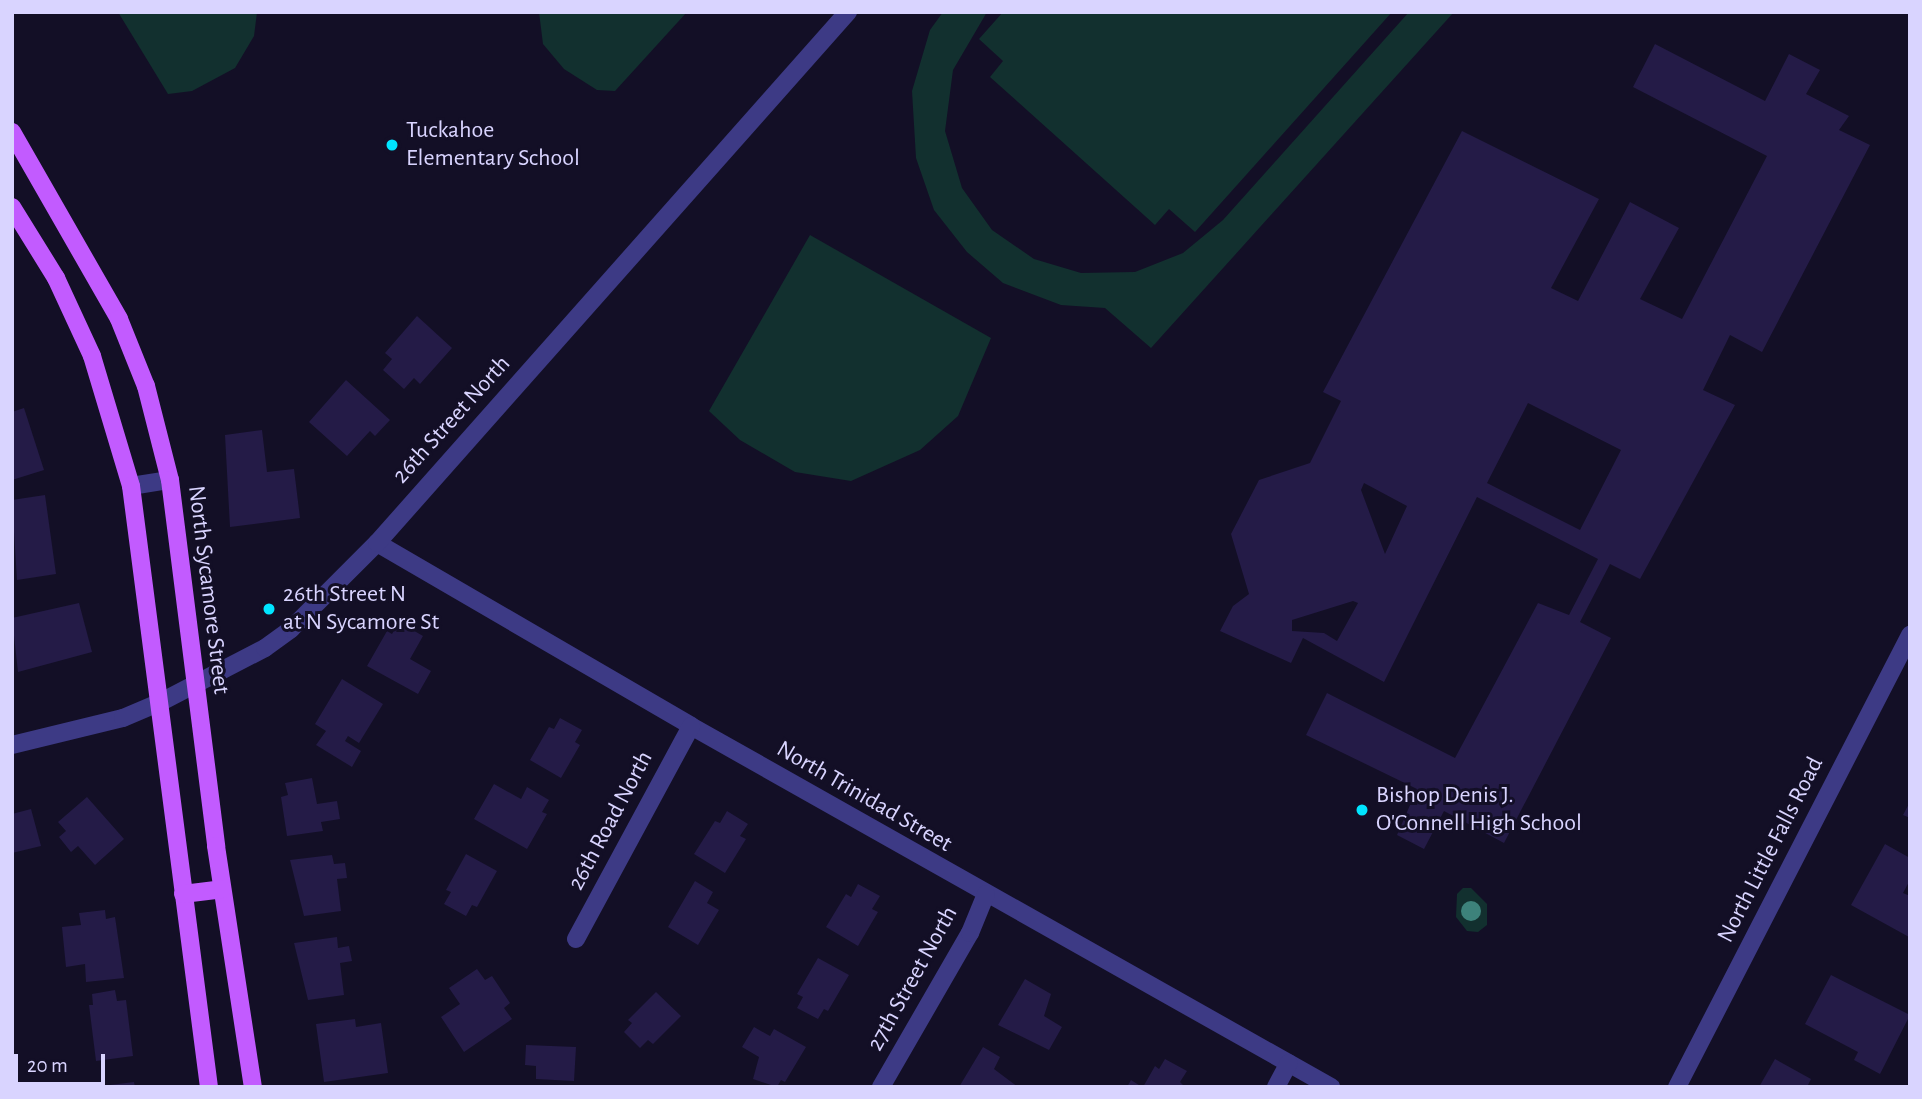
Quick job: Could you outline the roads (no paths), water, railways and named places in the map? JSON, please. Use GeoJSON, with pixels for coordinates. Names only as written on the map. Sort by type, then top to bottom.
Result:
{"type":"FeatureCollection","features":[{"type":"Feature","properties":{"kind":"main road","name":"North Sycamore Street"},"geometry":{"type":"LineString","coordinates":[[12,132],[119,319],[146,386],[170,480],[198,682],[222,889],[253,1087]]}},
{"type":"Feature","properties":{"kind":"main road"},"geometry":{"type":"LineString","coordinates":[[12,207],[56,278],[92,356],[131,486],[209,1087]]}},
{"type":"Feature","properties":{"kind":"main road"},"geometry":{"type":"LineString","coordinates":[[183,894],[222,889]]}},
{"type":"Feature","properties":{"kind":"street","name":"26th Street North"},"geometry":{"type":"LineString","coordinates":[[12,745],[123,718],[159,703],[281,637],[377,543],[848,12]]}},
{"type":"Feature","properties":{"kind":"street"},"geometry":{"type":"LineString","coordinates":[[131,486],[170,480]]}},
{"type":"Feature","properties":{"kind":"street","name":"North Trinidad Street"},"geometry":{"type":"LineString","coordinates":[[377,543],[691,726],[1331,1087]]}},
{"type":"Feature","properties":{"kind":"street","name":"North Little Falls Road"},"geometry":{"type":"LineString","coordinates":[[1677,1087],[1910,635]]}},
{"type":"Feature","properties":{"kind":"street","name":"26th Road North"},"geometry":{"type":"LineString","coordinates":[[576,939],[691,726]]}},
{"type":"Feature","properties":{"kind":"street","name":"27th Street North"},"geometry":{"type":"LineString","coordinates":[[881,1087],[970,933],[986,894]]}},
{"type":"Feature","properties":{"kind":"street"},"geometry":{"type":"LineString","coordinates":[[1276,1087],[1289,1063]]}},
{"type":"Feature","properties":{"kind":"place","name":"Tuckahoe Elementary School"},"geometry":{"type":"Point","coordinates":[392,145]}},
{"type":"Feature","properties":{"kind":"place","name":"26th Street N at N Sycamore St"},"geometry":{"type":"Point","coordinates":[269,609]}},
{"type":"Feature","properties":{"kind":"place","name":"Bishop Denis J. O'Connell High School"},"geometry":{"type":"Point","coordinates":[1362,810]}}]}
